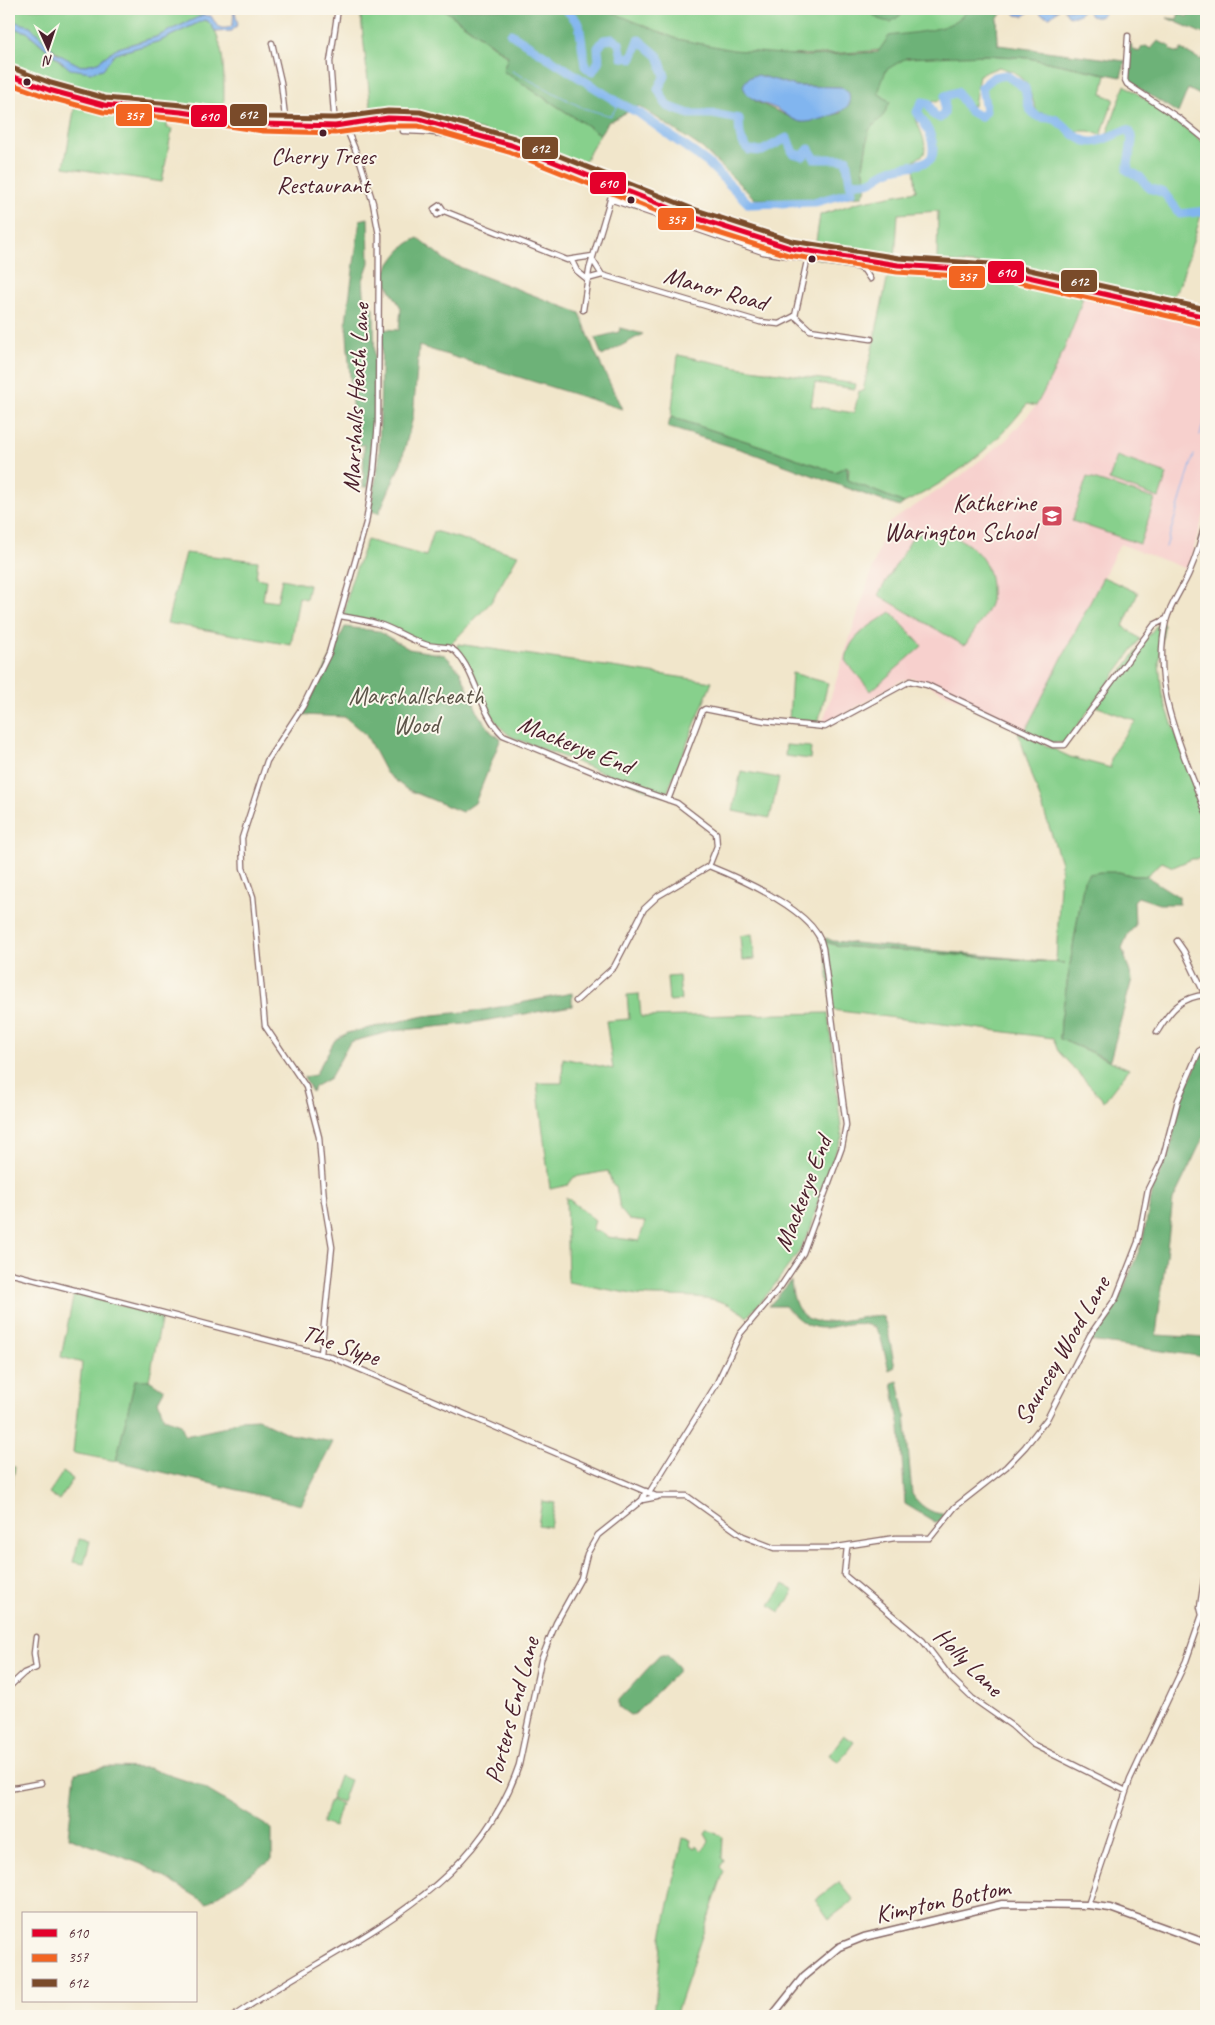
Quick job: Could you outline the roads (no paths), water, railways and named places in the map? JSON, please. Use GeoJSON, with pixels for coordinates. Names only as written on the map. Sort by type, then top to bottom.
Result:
{"type":"FeatureCollection","features":[{"type":"Feature","properties":{"kind":"main road"},"geometry":{"type":"LineString","coordinates":[[9,74],[48,90],[104,105],[286,126],[335,126],[388,118],[420,119],[511,145],[613,189],[769,242],[809,252],[898,265],[976,268],[1006,272],[1206,317]]}},
{"type":"Feature","properties":{"kind":"main road","name":"Kimpton Bottom"},"geometry":{"type":"LineString","coordinates":[[772,2016],[799,1980],[816,1964],[838,1948],[864,1937],[1002,1904],[1088,1905],[1110,1908],[1206,1943]]}},
{"type":"Feature","properties":{"kind":"street"},"geometry":{"type":"LineString","coordinates":[[335,126],[330,62],[338,9]]}},
{"type":"Feature","properties":{"kind":"street"},"geometry":{"type":"LineString","coordinates":[[1128,36],[1125,80],[1127,84],[1180,119],[1206,140]]}},
{"type":"Feature","properties":{"kind":"street"},"geometry":{"type":"LineString","coordinates":[[272,43],[281,82],[286,126]]}},
{"type":"Feature","properties":{"kind":"street"},"geometry":{"type":"LineString","coordinates":[[418,131],[420,119]]}},
{"type":"Feature","properties":{"kind":"street","name":"Marshalls Heath Lane"},"geometry":{"type":"LineString","coordinates":[[321,1354],[332,1247],[324,1200],[319,1137],[306,1087],[265,1026],[253,897],[243,868],[242,838],[267,761],[314,687],[329,653],[366,523],[376,458],[380,235],[373,203],[361,164],[345,125]]}},
{"type":"Feature","properties":{"kind":"street"},"geometry":{"type":"LineString","coordinates":[[403,131],[453,135],[506,150],[613,189],[592,257],[582,310]]}},
{"type":"Feature","properties":{"kind":"street"},"geometry":{"type":"LineString","coordinates":[[610,199],[763,252],[864,270],[870,280]]}},
{"type":"Feature","properties":{"kind":"street"},"geometry":{"type":"LineString","coordinates":[[444,211],[572,261],[592,257]]}},
{"type":"Feature","properties":{"kind":"street"},"geometry":{"type":"LineString","coordinates":[[795,316],[809,252]]}},
{"type":"Feature","properties":{"kind":"street"},"geometry":{"type":"LineString","coordinates":[[587,279],[602,275],[592,257]]}},
{"type":"Feature","properties":{"kind":"street"},"geometry":{"type":"LineString","coordinates":[[572,261],[577,271],[587,279]]}},
{"type":"Feature","properties":{"kind":"street","name":"Manor Road"},"geometry":{"type":"LineString","coordinates":[[602,275],[760,322],[778,324],[795,316],[810,330],[871,339]]}},
{"type":"Feature","properties":{"kind":"street"},"geometry":{"type":"LineString","coordinates":[[1206,518],[1199,546],[1166,619],[1161,655],[1165,699],[1206,813]]}},
{"type":"Feature","properties":{"kind":"street"},"geometry":{"type":"LineString","coordinates":[[1199,546],[1205,548]]}},
{"type":"Feature","properties":{"kind":"street","name":"Mackerye End"},"geometry":{"type":"LineString","coordinates":[[340,616],[379,624],[415,642],[455,651],[471,678],[491,721],[503,735],[685,808],[716,833],[717,846],[709,866],[774,896],[818,932],[823,948],[845,1134],[803,1253],[781,1286],[740,1334],[716,1385],[648,1492]]}},
{"type":"Feature","properties":{"kind":"street"},"geometry":{"type":"LineString","coordinates":[[668,800],[702,711],[705,709],[765,721],[825,727],[910,681],[927,684],[1053,745],[1065,746],[1154,625],[1166,619]]}},
{"type":"Feature","properties":{"kind":"street"},"geometry":{"type":"LineString","coordinates":[[576,1001],[614,967],[644,908],[658,896],[709,866]]}},
{"type":"Feature","properties":{"kind":"street"},"geometry":{"type":"LineString","coordinates":[[1157,1032],[1176,1006],[1190,997],[1206,995],[1177,941]]}},
{"type":"Feature","properties":{"kind":"street","name":"Sauncey Wood Lane"},"geometry":{"type":"LineString","coordinates":[[642,1500],[658,1497],[687,1496],[743,1536],[774,1548],[847,1547],[895,1538],[930,1538],[955,1507],[1006,1467],[1047,1419],[1090,1335],[1116,1298],[1138,1242],[1148,1189],[1162,1161],[1178,1100],[1199,1051],[1206,1046]]}},
{"type":"Feature","properties":{"kind":"street","name":"The Slype"},"geometry":{"type":"LineString","coordinates":[[9,1273],[321,1354],[648,1492]]}},
{"type":"Feature","properties":{"kind":"street","name":"Sauncey Wood Lane"},"geometry":{"type":"LineString","coordinates":[[648,1492],[658,1497]]}},
{"type":"Feature","properties":{"kind":"street","name":"Porters End Lane"},"geometry":{"type":"LineString","coordinates":[[234,2016],[284,1982],[375,1931],[434,1887],[470,1854],[506,1799],[514,1780],[541,1660],[556,1622],[581,1578],[587,1554],[598,1535],[642,1500],[648,1492]]}},
{"type":"Feature","properties":{"kind":"street","name":"Holly Lane"},"geometry":{"type":"LineString","coordinates":[[847,1547],[844,1575],[923,1641],[951,1678],[972,1698],[1016,1728],[1032,1744],[1126,1791]]}},
{"type":"Feature","properties":{"kind":"street"},"geometry":{"type":"LineString","coordinates":[[1088,1905],[1126,1791],[1146,1743],[1168,1703],[1204,1614],[1200,1606],[1206,1566]]}},
{"type":"Feature","properties":{"kind":"street"},"geometry":{"type":"LineString","coordinates":[[9,1687],[24,1673],[36,1668],[34,1653],[36,1637]]}},
{"type":"Feature","properties":{"kind":"street"},"geometry":{"type":"LineString","coordinates":[[9,1789],[40,1783]]}},
{"type":"Feature","properties":{"kind":"water"},"geometry":{"type":"Polygon","coordinates":[[[234,9],[237,9],[235,12],[238,24],[232,31],[216,32],[208,21],[204,20],[160,41],[115,54],[103,69],[91,72],[70,69],[27,32],[9,27],[9,20],[30,26],[56,53],[81,66],[98,62],[115,49],[156,37],[203,15],[211,16],[221,28],[231,27],[234,9]]]}},
{"type":"Feature","properties":{"kind":"water"},"geometry":{"type":"Polygon","coordinates":[[[1011,9],[1033,9],[1024,16],[1016,15],[1011,9]]]}},
{"type":"Feature","properties":{"kind":"water"},"geometry":{"type":"Polygon","coordinates":[[[1037,9],[1059,9],[1050,17],[1042,15],[1037,9]]]}},
{"type":"Feature","properties":{"kind":"water"},"geometry":{"type":"Polygon","coordinates":[[[1064,9],[1083,9],[1079,14],[1072,16],[1068,15],[1064,9]]]}},
{"type":"Feature","properties":{"kind":"water"},"geometry":{"type":"Polygon","coordinates":[[[1086,9],[1106,9],[1102,15],[1096,17],[1091,16],[1086,9]]]}},
{"type":"Feature","properties":{"kind":"water"},"geometry":{"type":"Polygon","coordinates":[[[758,75],[796,86],[841,87],[849,93],[850,103],[842,111],[828,117],[801,122],[749,96],[743,86],[745,81],[758,75]]]}},
{"type":"Feature","properties":{"kind":"waterway"},"geometry":{"type":"LineString","coordinates":[[566,9],[579,24],[585,66],[592,72],[599,61],[598,48],[604,40],[613,39],[619,43],[622,57],[632,58],[639,40],[658,56],[665,76],[658,89],[667,106],[689,114],[713,114],[739,119],[741,139],[749,150],[762,151],[787,138],[793,153],[803,156],[809,149],[815,159],[846,159],[850,182],[870,181],[887,171],[917,165],[931,159],[933,153],[932,141],[927,128],[917,112],[922,102],[928,103],[934,115],[940,118],[944,114],[945,96],[957,92],[970,111],[981,117],[986,111],[982,87],[994,77],[1006,75],[1025,88],[1029,106],[1034,114],[1039,117],[1056,120],[1083,140],[1093,142],[1127,130],[1130,132],[1132,141],[1127,170],[1140,177],[1149,188],[1164,193],[1180,214],[1206,211]]}},
{"type":"Feature","properties":{"kind":"waterway"},"geometry":{"type":"LineString","coordinates":[[511,34],[619,103],[639,113],[708,163],[749,204],[816,202],[852,192],[850,182]]}},
{"type":"Feature","properties":{"kind":"waterway"},"geometry":{"type":"LineString","coordinates":[[512,71],[583,108],[611,116],[619,103]]}},
{"type":"Feature","properties":{"kind":"waterway"},"geometry":{"type":"LineString","coordinates":[[1200,435],[1206,415]]}},
{"type":"Feature","properties":{"kind":"waterway"},"geometry":{"type":"LineString","coordinates":[[1166,547],[1194,455]]}},
{"type":"Feature","properties":{"kind":"place","name":"Cherry Trees Restaurant"},"geometry":{"type":"Point","coordinates":[323,133]}},
{"type":"Feature","properties":{"kind":"place","name":"Katherine Warington School"},"geometry":{"type":"Point","coordinates":[1052,516]}},
{"type":"Feature","properties":{"kind":"park label","name":"Marshallsheath Wood"},"geometry":{"type":"Point","coordinates":[416,710]}}]}
